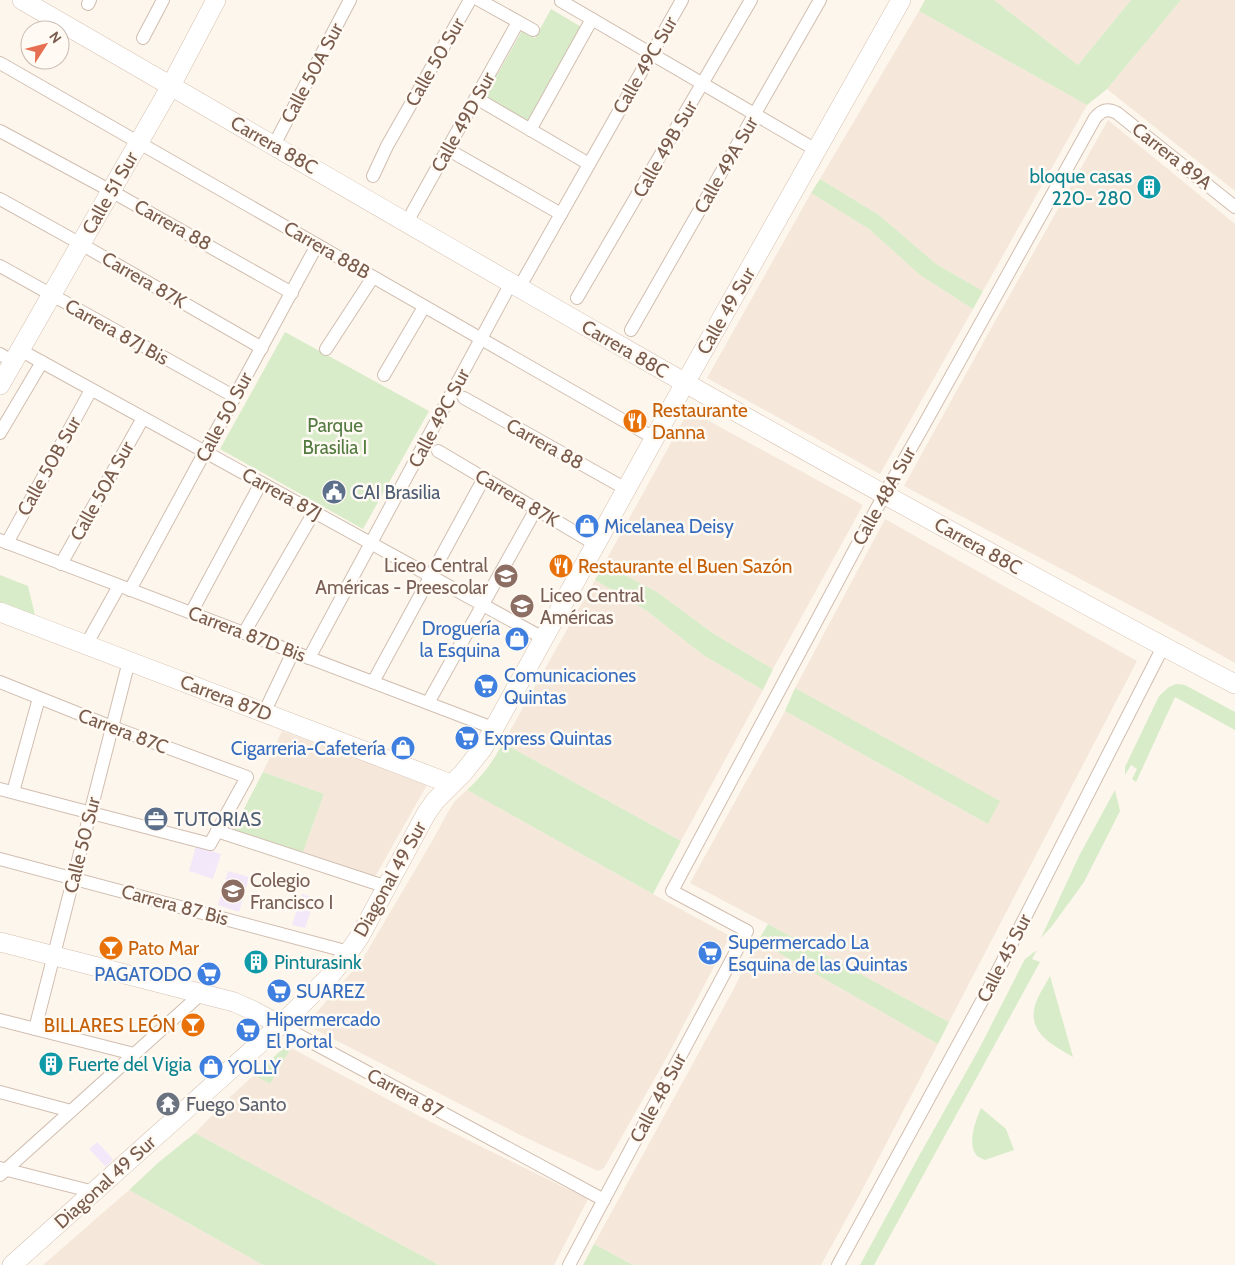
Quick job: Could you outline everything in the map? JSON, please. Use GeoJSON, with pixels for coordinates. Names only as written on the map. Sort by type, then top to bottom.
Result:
{"type":"FeatureCollection","features":[{"type":"Feature","properties":{"kind":"street","name":"Carrera 88C"},"geometry":{"type":"LineString","coordinates":[[22,0],[685,383],[884,495],[1163,647],[1235,684]]}},
{"type":"Feature","properties":{"kind":"street"},"geometry":{"type":"LineString","coordinates":[[143,38],[163,0]]}},
{"type":"Feature","properties":{"kind":"street","name":"Calle 51 Sur"},"geometry":{"type":"LineString","coordinates":[[0,385],[11,356],[52,295],[171,86],[216,0]]}},
{"type":"Feature","properties":{"kind":"street","name":"Calle 50A Sur"},"geometry":{"type":"LineString","coordinates":[[274,145],[350,0]]}},
{"type":"Feature","properties":{"kind":"street","name":"Calle 50 Sur"},"geometry":{"type":"LineString","coordinates":[[373,176],[470,0]]}},
{"type":"Feature","properties":{"kind":"street"},"geometry":{"type":"LineString","coordinates":[[479,0],[533,30]]}},
{"type":"Feature","properties":{"kind":"street"},"geometry":{"type":"LineString","coordinates":[[561,0],[816,150]]}},
{"type":"Feature","properties":{"kind":"street","name":"Calle 49B Sur"},"geometry":{"type":"LineString","coordinates":[[577,298],[751,0]]}},
{"type":"Feature","properties":{"kind":"street","name":"Calle 49A Sur"},"geometry":{"type":"LineString","coordinates":[[631,330],[820,0]]}},
{"type":"Feature","properties":{"kind":"street","name":"Calle 49 Sur"},"geometry":{"type":"LineString","coordinates":[[493,728],[901,0]]}},
{"type":"Feature","properties":{"kind":"street","name":"Calle 49C Sur"},"geometry":{"type":"LineString","coordinates":[[309,658],[481,339],[561,214],[680,1]]}},
{"type":"Feature","properties":{"kind":"street"},"geometry":{"type":"LineString","coordinates":[[530,130],[592,19]]}},
{"type":"Feature","properties":{"kind":"street","name":"Calle 49D Sur"},"geometry":{"type":"LineString","coordinates":[[407,222],[518,22]]}},
{"type":"Feature","properties":{"kind":"street","name":"Carrera 88B"},"geometry":{"type":"LineString","coordinates":[[0,63],[654,438]]}},
{"type":"Feature","properties":{"kind":"street"},"geometry":{"type":"LineString","coordinates":[[476,98],[589,164]]}},
{"type":"Feature","properties":{"kind":"street","name":"Carrera 89A"},"geometry":{"type":"LineString","coordinates":[[1107,110],[1118,113],[1235,206]]}},
{"type":"Feature","properties":{"kind":"street","name":"Calle 48A Sur"},"geometry":{"type":"LineString","coordinates":[[747,931],[672,891],[884,495],[1095,118],[1100,112],[1107,110]]}},
{"type":"Feature","properties":{"kind":"street","name":"Carrera 88"},"geometry":{"type":"LineString","coordinates":[[0,131],[292,293]]}},
{"type":"Feature","properties":{"kind":"street"},"geometry":{"type":"LineString","coordinates":[[447,149],[561,214]]}},
{"type":"Feature","properties":{"kind":"street","name":"Carrera 87K"},"geometry":{"type":"LineString","coordinates":[[0,199],[262,348]]}},
{"type":"Feature","properties":{"kind":"street","name":"Calle 50 Sur"},"geometry":{"type":"LineString","coordinates":[[86,645],[125,588],[205,452],[318,245]]}},
{"type":"Feature","properties":{"kind":"street","name":"Carrera 87J Bis"},"geometry":{"type":"LineString","coordinates":[[0,266],[235,397]]}},
{"type":"Feature","properties":{"kind":"street"},"geometry":{"type":"LineString","coordinates":[[326,349],[373,277]]}},
{"type":"Feature","properties":{"kind":"street"},"geometry":{"type":"LineString","coordinates":[[384,375],[424,307]]}},
{"type":"Feature","properties":{"kind":"street","name":"Carrera 87J"},"geometry":{"type":"LineString","coordinates":[[11,356],[42,362],[543,638]]}},
{"type":"Feature","properties":{"kind":"street"},"geometry":{"type":"LineString","coordinates":[[0,433],[42,362]]}},
{"type":"Feature","properties":{"kind":"street","name":"Calle 50B Sur"},"geometry":{"type":"LineString","coordinates":[[4,542],[91,390]]}},
{"type":"Feature","properties":{"kind":"street","name":"Carrera 88"},"geometry":{"type":"LineString","coordinates":[[464,398],[626,489]]}},
{"type":"Feature","properties":{"kind":"street","name":"Calle 50A Sur"},"geometry":{"type":"LineString","coordinates":[[61,564],[143,418]]}},
{"type":"Feature","properties":{"kind":"street","name":"Carrera 87K"},"geometry":{"type":"LineString","coordinates":[[438,451],[595,544]]}},
{"type":"Feature","properties":{"kind":"street"},"geometry":{"type":"LineString","coordinates":[[373,682],[484,478]]}},
{"type":"Feature","properties":{"kind":"street"},"geometry":{"type":"LineString","coordinates":[[192,613],[261,483]]}},
{"type":"Feature","properties":{"kind":"street"},"geometry":{"type":"LineString","coordinates":[[428,703],[536,509]]}},
{"type":"Feature","properties":{"kind":"street"},"geometry":{"type":"LineString","coordinates":[[244,633],[314,512]]}},
{"type":"Feature","properties":{"kind":"street","name":"Carrera 87D Bis"},"geometry":{"type":"LineString","coordinates":[[4,542],[493,728]]}},
{"type":"Feature","properties":{"kind":"street","name":"Carrera 87D"},"geometry":{"type":"LineString","coordinates":[[0,612],[451,784]]}},
{"type":"Feature","properties":{"kind":"street","name":"Calle 45 Sur"},"geometry":{"type":"LineString","coordinates":[[838,1265],[989,988],[1163,647]]}},
{"type":"Feature","properties":{"kind":"street"},"geometry":{"type":"LineString","coordinates":[[264,713],[293,652]]}},
{"type":"Feature","properties":{"kind":"street","name":"Calle 50 Sur"},"geometry":{"type":"LineString","coordinates":[[35,1029],[129,661]]}},
{"type":"Feature","properties":{"kind":"street","name":"Carrera 87C"},"geometry":{"type":"LineString","coordinates":[[0,682],[112,727],[247,777],[217,831]]}},
{"type":"Feature","properties":{"kind":"street"},"geometry":{"type":"LineString","coordinates":[[13,792],[39,698]]}},
{"type":"Feature","properties":{"kind":"street","name":"Diagonal 49 Sur"},"geometry":{"type":"LineString","coordinates":[[12,1265],[280,1025],[329,977],[349,952],[370,919],[426,814],[435,801],[478,755],[493,728]]}},
{"type":"Feature","properties":{"kind":"street"},"geometry":{"type":"LineString","coordinates":[[0,789],[210,844],[217,831],[387,886]]}},
{"type":"Feature","properties":{"kind":"street","name":"Carrera 87 Bis"},"geometry":{"type":"LineString","coordinates":[[0,859],[349,952]]}},
{"type":"Feature","properties":{"kind":"street","name":"Calle 48 Sur"},"geometry":{"type":"LineString","coordinates":[[569,1265],[747,931]]}},
{"type":"Feature","properties":{"kind":"street","name":"Carrera 87"},"geometry":{"type":"LineString","coordinates":[[0,942],[243,1005],[604,1200]]}},
{"type":"Feature","properties":{"kind":"street"},"geometry":{"type":"LineString","coordinates":[[2,1171],[201,994]]}},
{"type":"Feature","properties":{"kind":"street"},"geometry":{"type":"LineString","coordinates":[[0,1020],[134,1054]]}},
{"type":"Feature","properties":{"kind":"street"},"geometry":{"type":"LineString","coordinates":[[0,1092],[71,1111]]}},
{"type":"Feature","properties":{"kind":"street"},"geometry":{"type":"LineString","coordinates":[[2,1171],[94,1192]]}},
{"type":"Feature","properties":{"kind":"shaded area"},"geometry":{"type":"Polygon","coordinates":[[[994,0],[1131,0],[1078,65],[994,0]]]}},
{"type":"Feature","properties":{"kind":"shaded area"},"geometry":{"type":"Polygon","coordinates":[[[1181,0],[1235,0],[1235,191],[1107,89],[1181,0]]]}},
{"type":"Feature","properties":{"kind":"shaded area"},"geometry":{"type":"Polygon","coordinates":[[[919,11],[1087,105],[983,291],[936,264],[879,215],[820,179],[919,11]]]}},
{"type":"Feature","properties":{"kind":"shaded area"},"geometry":{"type":"Polygon","coordinates":[[[1108,120],[1235,224],[1235,663],[1158,620],[904,486],[1108,120]]]}},
{"type":"Feature","properties":{"kind":"shaded area"},"geometry":{"type":"Polygon","coordinates":[[[811,193],[869,229],[920,275],[973,309],[880,474],[707,378],[811,193]]]}},
{"type":"Feature","properties":{"kind":"shaded area"},"geometry":{"type":"Polygon","coordinates":[[[689,410],[863,505],[773,669],[714,634],[657,592],[604,564],[689,410]]]}},
{"type":"Feature","properties":{"kind":"shaded area"},"geometry":{"type":"Polygon","coordinates":[[[885,519],[1137,661],[949,1022],[690,883],[785,711],[988,824],[999,801],[795,688],[885,519]]]}},
{"type":"Feature","properties":{"kind":"shaded area"},"geometry":{"type":"Polygon","coordinates":[[[595,580],[647,611],[703,655],[763,690],[681,841],[503,743],[595,580]]]}},
{"type":"Feature","properties":{"kind":"shaded area"},"geometry":{"type":"Polygon","coordinates":[[[282,731],[427,785],[376,875],[372,877],[303,852],[324,794],[263,772],[282,731]]]}},
{"type":"Feature","properties":{"kind":"shaded area"},"geometry":{"type":"Polygon","coordinates":[[[467,790],[730,936],[668,1055],[604,1168],[598,1171],[520,1135],[314,1029],[310,1020],[362,960],[448,812],[455,801],[467,790]]]}},
{"type":"Feature","properties":{"kind":"shaded area","name":"Colegio Francisco I"},"geometry":{"type":"Polygon","coordinates":[[[196,846],[221,854],[213,879],[189,871],[196,846]]]}},
{"type":"Feature","properties":{"kind":"shaded area","name":"Colegio Francisco I"},"geometry":{"type":"Polygon","coordinates":[[[228,871],[249,877],[239,912],[218,905],[228,871]]]}},
{"type":"Feature","properties":{"kind":"shaded area"},"geometry":{"type":"Polygon","coordinates":[[[302,894],[315,898],[305,928],[292,925],[302,894]]]}},
{"type":"Feature","properties":{"kind":"shaded area"},"geometry":{"type":"Polygon","coordinates":[[[758,941],[938,1044],[821,1265],[633,1265],[594,1244],[758,941]]]}},
{"type":"Feature","properties":{"kind":"shaded area"},"geometry":{"type":"Polygon","coordinates":[[[291,1048],[421,1117],[588,1199],[554,1265],[439,1265],[195,1133],[254,1075],[270,1084],[291,1048]]]}},
{"type":"Feature","properties":{"kind":"shaded area"},"geometry":{"type":"Polygon","coordinates":[[[97,1142],[113,1159],[106,1167],[89,1149],[97,1142]]]}},
{"type":"Feature","properties":{"kind":"shaded area"},"geometry":{"type":"Polygon","coordinates":[[[129,1190],[263,1265],[43,1265],[129,1190]]]}},
{"type":"Feature","properties":{"kind":"green space"},"geometry":{"type":"Polygon","coordinates":[[[925,0],[994,0],[1078,65],[1131,0],[1181,0],[1107,89],[1087,105],[919,11],[925,0]]]}},
{"type":"Feature","properties":{"kind":"green space"},"geometry":{"type":"Polygon","coordinates":[[[551,9],[583,28],[529,122],[485,96],[522,31],[535,38],[551,9]]]}},
{"type":"Feature","properties":{"kind":"green space"},"geometry":{"type":"Polygon","coordinates":[[[820,179],[879,215],[936,264],[983,291],[973,309],[920,275],[869,229],[811,193],[820,179]]]}},
{"type":"Feature","properties":{"kind":"green space","name":"Parque Brasilia I"},"geometry":{"type":"Polygon","coordinates":[[[285,332],[429,411],[363,529],[220,449],[285,332]]]}},
{"type":"Feature","properties":{"kind":"green space"},"geometry":{"type":"Polygon","coordinates":[[[604,564],[657,592],[714,634],[773,669],[763,690],[703,655],[647,611],[595,580],[604,564]]]}},
{"type":"Feature","properties":{"kind":"green space"},"geometry":{"type":"Polygon","coordinates":[[[0,575],[28,586],[35,615],[0,602],[0,575]]]}},
{"type":"Feature","properties":{"kind":"green space"},"geometry":{"type":"Polygon","coordinates":[[[1176,684],[1185,685],[1235,712],[1235,730],[1175,697],[1136,782],[1132,779],[1137,769],[1131,765],[1125,775],[1125,767],[1159,696],[1169,687],[1176,684]]]}},
{"type":"Feature","properties":{"kind":"green space"},"geometry":{"type":"Polygon","coordinates":[[[795,688],[1000,801],[988,824],[785,711],[795,688]]]}},
{"type":"Feature","properties":{"kind":"green space"},"geometry":{"type":"Polygon","coordinates":[[[503,743],[681,841],[653,894],[467,790],[487,768],[503,743]]]}},
{"type":"Feature","properties":{"kind":"green space"},"geometry":{"type":"Polygon","coordinates":[[[263,772],[324,794],[303,852],[233,830],[263,772]]]}},
{"type":"Feature","properties":{"kind":"green space"},"geometry":{"type":"Polygon","coordinates":[[[1115,790],[1120,811],[1084,882],[1041,938],[1079,856],[1115,790]]]}},
{"type":"Feature","properties":{"kind":"green space"},"geometry":{"type":"Polygon","coordinates":[[[768,924],[949,1022],[938,1044],[758,941],[768,924]]]}},
{"type":"Feature","properties":{"kind":"green space"},"geometry":{"type":"Polygon","coordinates":[[[1037,950],[1032,959],[1040,962],[874,1265],[860,1265],[979,1049],[1025,959],[1037,950]]]}},
{"type":"Feature","properties":{"kind":"green space"},"geometry":{"type":"Polygon","coordinates":[[[1050,976],[1073,1057],[1056,1047],[1042,1035],[1034,1020],[1037,1000],[1050,976]]]}},
{"type":"Feature","properties":{"kind":"green space"},"geometry":{"type":"Polygon","coordinates":[[[287,1045],[291,1048],[270,1084],[254,1075],[287,1045]]]}},
{"type":"Feature","properties":{"kind":"green space"},"geometry":{"type":"Polygon","coordinates":[[[981,1108],[1006,1129],[1014,1150],[985,1160],[976,1154],[972,1142],[975,1124],[981,1108]]]}},
{"type":"Feature","properties":{"kind":"green space"},"geometry":{"type":"Polygon","coordinates":[[[195,1133],[439,1265],[263,1265],[129,1190],[159,1162],[195,1133]]]}},
{"type":"Feature","properties":{"kind":"green space"},"geometry":{"type":"Polygon","coordinates":[[[594,1244],[633,1265],[583,1265],[594,1244]]]}},
{"type":"Feature","properties":{"kind":"place","name":"bloque casas 220- 280"},"geometry":{"type":"Point","coordinates":[1149,187]}},
{"type":"Feature","properties":{"kind":"place","name":"Restaurante Danna"},"geometry":{"type":"Point","coordinates":[635,421]}},
{"type":"Feature","properties":{"kind":"place","name":"CAI Brasilia"},"geometry":{"type":"Point","coordinates":[334,492]}},
{"type":"Feature","properties":{"kind":"place","name":"Micelanea Deisy"},"geometry":{"type":"Point","coordinates":[587,526]}},
{"type":"Feature","properties":{"kind":"place","name":"Restaurante el Buen Sazón"},"geometry":{"type":"Point","coordinates":[561,566]}},
{"type":"Feature","properties":{"kind":"place","name":"Liceo Central Américas - Preescolar"},"geometry":{"type":"Point","coordinates":[506,576]}},
{"type":"Feature","properties":{"kind":"place","name":"Liceo Central Américas"},"geometry":{"type":"Point","coordinates":[522,606]}},
{"type":"Feature","properties":{"kind":"place","name":"Droguería la Esquina"},"geometry":{"type":"Point","coordinates":[517,639]}},
{"type":"Feature","properties":{"kind":"place","name":"Comunicaciones Quintas"},"geometry":{"type":"Point","coordinates":[486,686]}},
{"type":"Feature","properties":{"kind":"place","name":"Express Quintas"},"geometry":{"type":"Point","coordinates":[467,738]}},
{"type":"Feature","properties":{"kind":"place","name":"Cigarreria-Cafetería"},"geometry":{"type":"Point","coordinates":[403,748]}},
{"type":"Feature","properties":{"kind":"place","name":"TUTORIAS"},"geometry":{"type":"Point","coordinates":[156,819]}},
{"type":"Feature","properties":{"kind":"place","name":"Colegio Francisco I"},"geometry":{"type":"Point","coordinates":[233,891]}},
{"type":"Feature","properties":{"kind":"place","name":"Pato Mar"},"geometry":{"type":"Point","coordinates":[111,948]}},
{"type":"Feature","properties":{"kind":"place","name":"Supermercado La Esquina de las Quintas"},"geometry":{"type":"Point","coordinates":[710,953]}},
{"type":"Feature","properties":{"kind":"place","name":"Pinturasink"},"geometry":{"type":"Point","coordinates":[256,962]}},
{"type":"Feature","properties":{"kind":"place","name":"PAGATODO"},"geometry":{"type":"Point","coordinates":[209,974]}},
{"type":"Feature","properties":{"kind":"place","name":"SUAREZ"},"geometry":{"type":"Point","coordinates":[279,991]}},
{"type":"Feature","properties":{"kind":"place","name":"BILLARES LEÓN"},"geometry":{"type":"Point","coordinates":[193,1025]}},
{"type":"Feature","properties":{"kind":"place","name":"Hipermercado El Portal"},"geometry":{"type":"Point","coordinates":[248,1030]}},
{"type":"Feature","properties":{"kind":"place","name":"Fuerte del Vigia"},"geometry":{"type":"Point","coordinates":[51,1064]}},
{"type":"Feature","properties":{"kind":"place","name":"YOLLY"},"geometry":{"type":"Point","coordinates":[211,1067]}},
{"type":"Feature","properties":{"kind":"place","name":"Fuego Santo"},"geometry":{"type":"Point","coordinates":[168,1104]}}]}
